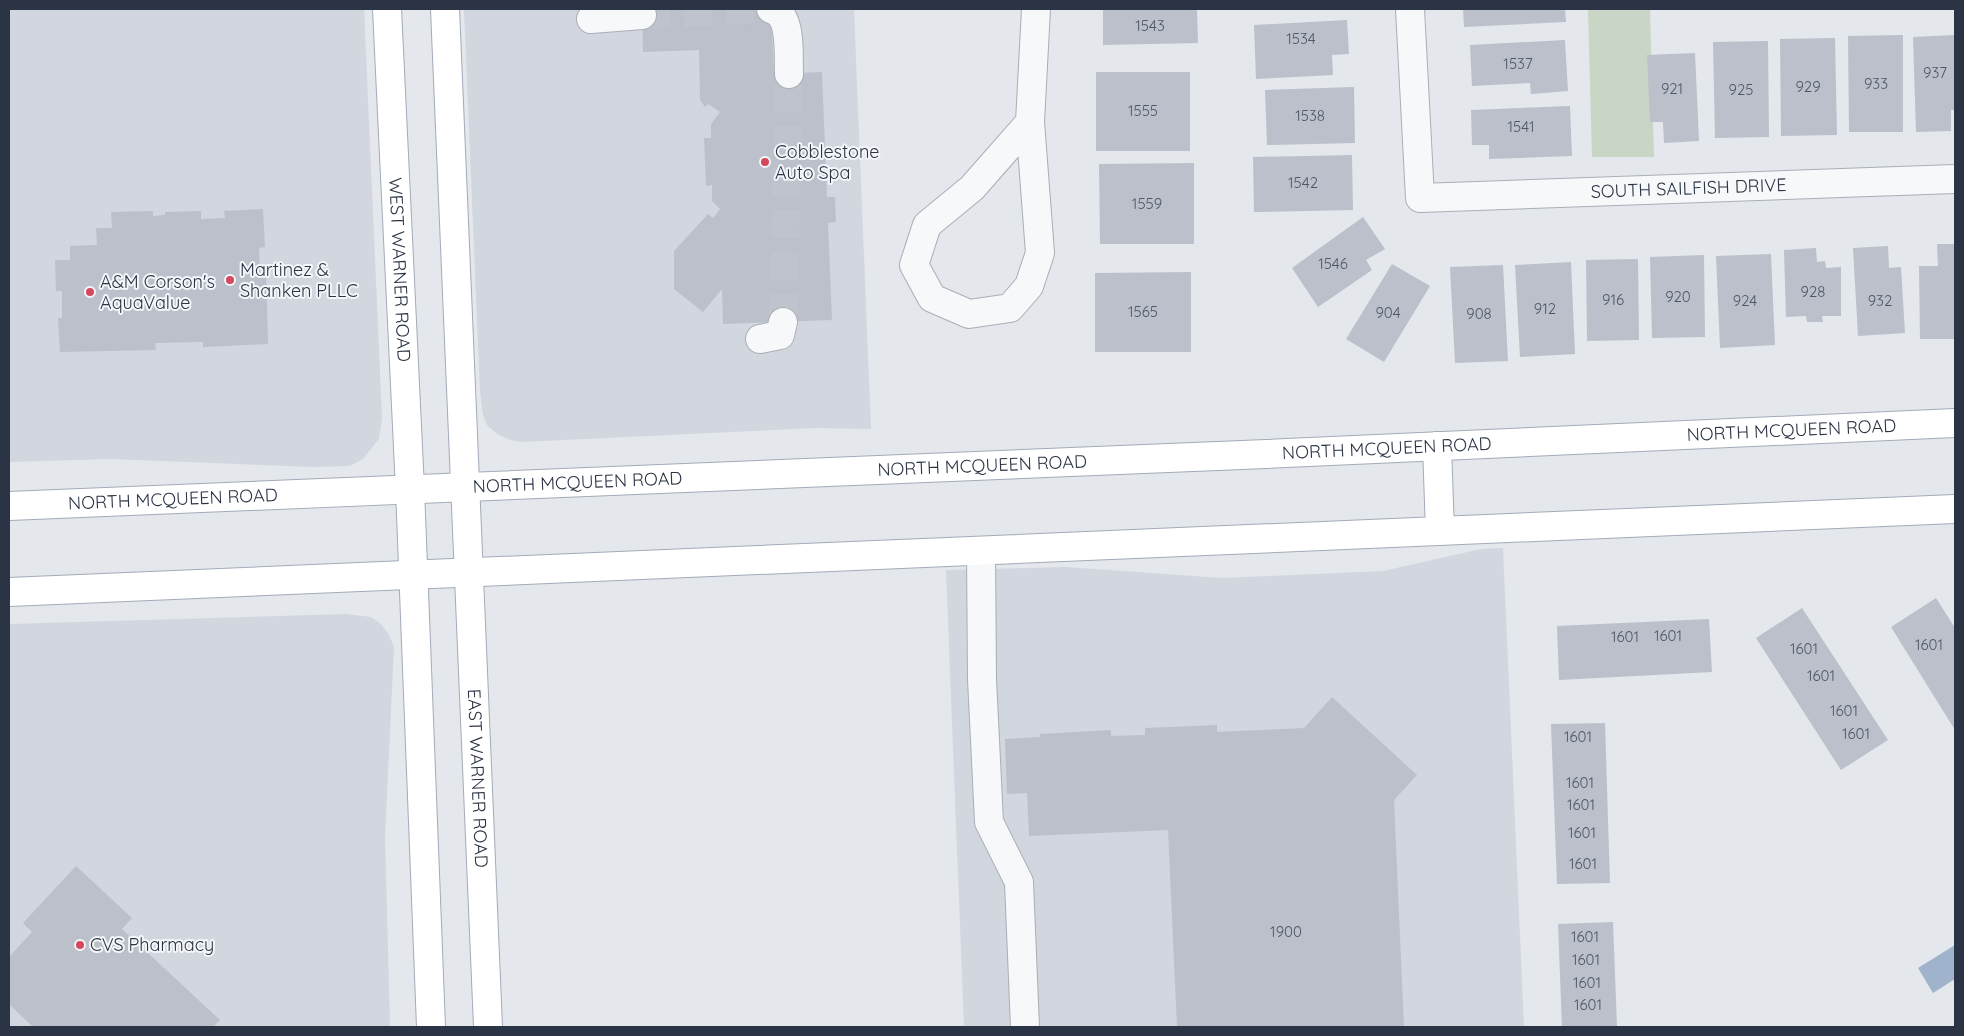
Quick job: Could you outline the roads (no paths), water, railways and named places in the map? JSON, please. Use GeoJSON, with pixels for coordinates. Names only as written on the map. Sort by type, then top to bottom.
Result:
{"type":"FeatureCollection","features":[{"type":"Feature","properties":{"kind":"main road","name":"WEST WARNER ROAD"},"geometry":{"type":"LineString","coordinates":[[387,9],[410,490],[412,574]]}},
{"type":"Feature","properties":{"kind":"main road"},"geometry":{"type":"LineString","coordinates":[[445,9],[466,488]]}},
{"type":"Feature","properties":{"kind":"main road","name":"NORTH MCQUEEN ROAD"},"geometry":{"type":"LineString","coordinates":[[9,506],[1955,423]]}},
{"type":"Feature","properties":{"kind":"main road"},"geometry":{"type":"LineString","coordinates":[[1437,446],[1440,531]]}},
{"type":"Feature","properties":{"kind":"main road","name":"EAST WARNER ROAD"},"geometry":{"type":"LineString","coordinates":[[466,488],[488,1027]]}},
{"type":"Feature","properties":{"kind":"main road"},"geometry":{"type":"LineString","coordinates":[[9,592],[1955,509]]}},
{"type":"Feature","properties":{"kind":"main road"},"geometry":{"type":"LineString","coordinates":[[412,574],[431,1027]]}},
{"type":"Feature","properties":{"kind":"street"},"geometry":{"type":"LineString","coordinates":[[771,9],[775,9],[785,18],[789,74]]}},
{"type":"Feature","properties":{"kind":"street"},"geometry":{"type":"LineString","coordinates":[[1030,122],[972,188],[927,225],[914,265],[932,298],[969,314],[1010,308],[1029,286],[1040,253],[1030,122],[1036,9]]}},
{"type":"Feature","properties":{"kind":"street","name":"SOUTH SAILFISH DRIVE"},"geometry":{"type":"LineString","coordinates":[[1410,9],[1420,198],[1955,179]]}},
{"type":"Feature","properties":{"kind":"street"},"geometry":{"type":"LineString","coordinates":[[591,18],[642,15]]}},
{"type":"Feature","properties":{"kind":"street"},"geometry":{"type":"LineString","coordinates":[[760,339],[780,336],[783,322]]}},
{"type":"Feature","properties":{"kind":"street"},"geometry":{"type":"LineString","coordinates":[[981,550],[982,679],[990,822],[1019,882],[1025,1027]]}},
{"type":"Feature","properties":{"kind":"water"},"geometry":{"type":"Polygon","coordinates":[[[1955,945],[1955,979],[1933,993],[1918,968],[1955,945]]]}},
{"type":"Feature","properties":{"kind":"tunnel"},"geometry":{"type":"LineString","coordinates":[[642,15],[771,9]]}},
{"type":"Feature","properties":{"kind":"tunnel"},"geometry":{"type":"LineString","coordinates":[[783,322],[789,74]]}},
{"type":"Feature","properties":{"kind":"place","name":"Cobblestone Auto Spa"},"geometry":{"type":"Point","coordinates":[765,162]}},
{"type":"Feature","properties":{"kind":"place","name":"Martinez & Shanken PLLC"},"geometry":{"type":"Point","coordinates":[230,280]}},
{"type":"Feature","properties":{"kind":"place","name":"A&M Corson's AquaValue"},"geometry":{"type":"Point","coordinates":[90,292]}},
{"type":"Feature","properties":{"kind":"place","name":"CVS Pharmacy"},"geometry":{"type":"Point","coordinates":[80,945]}}]}
